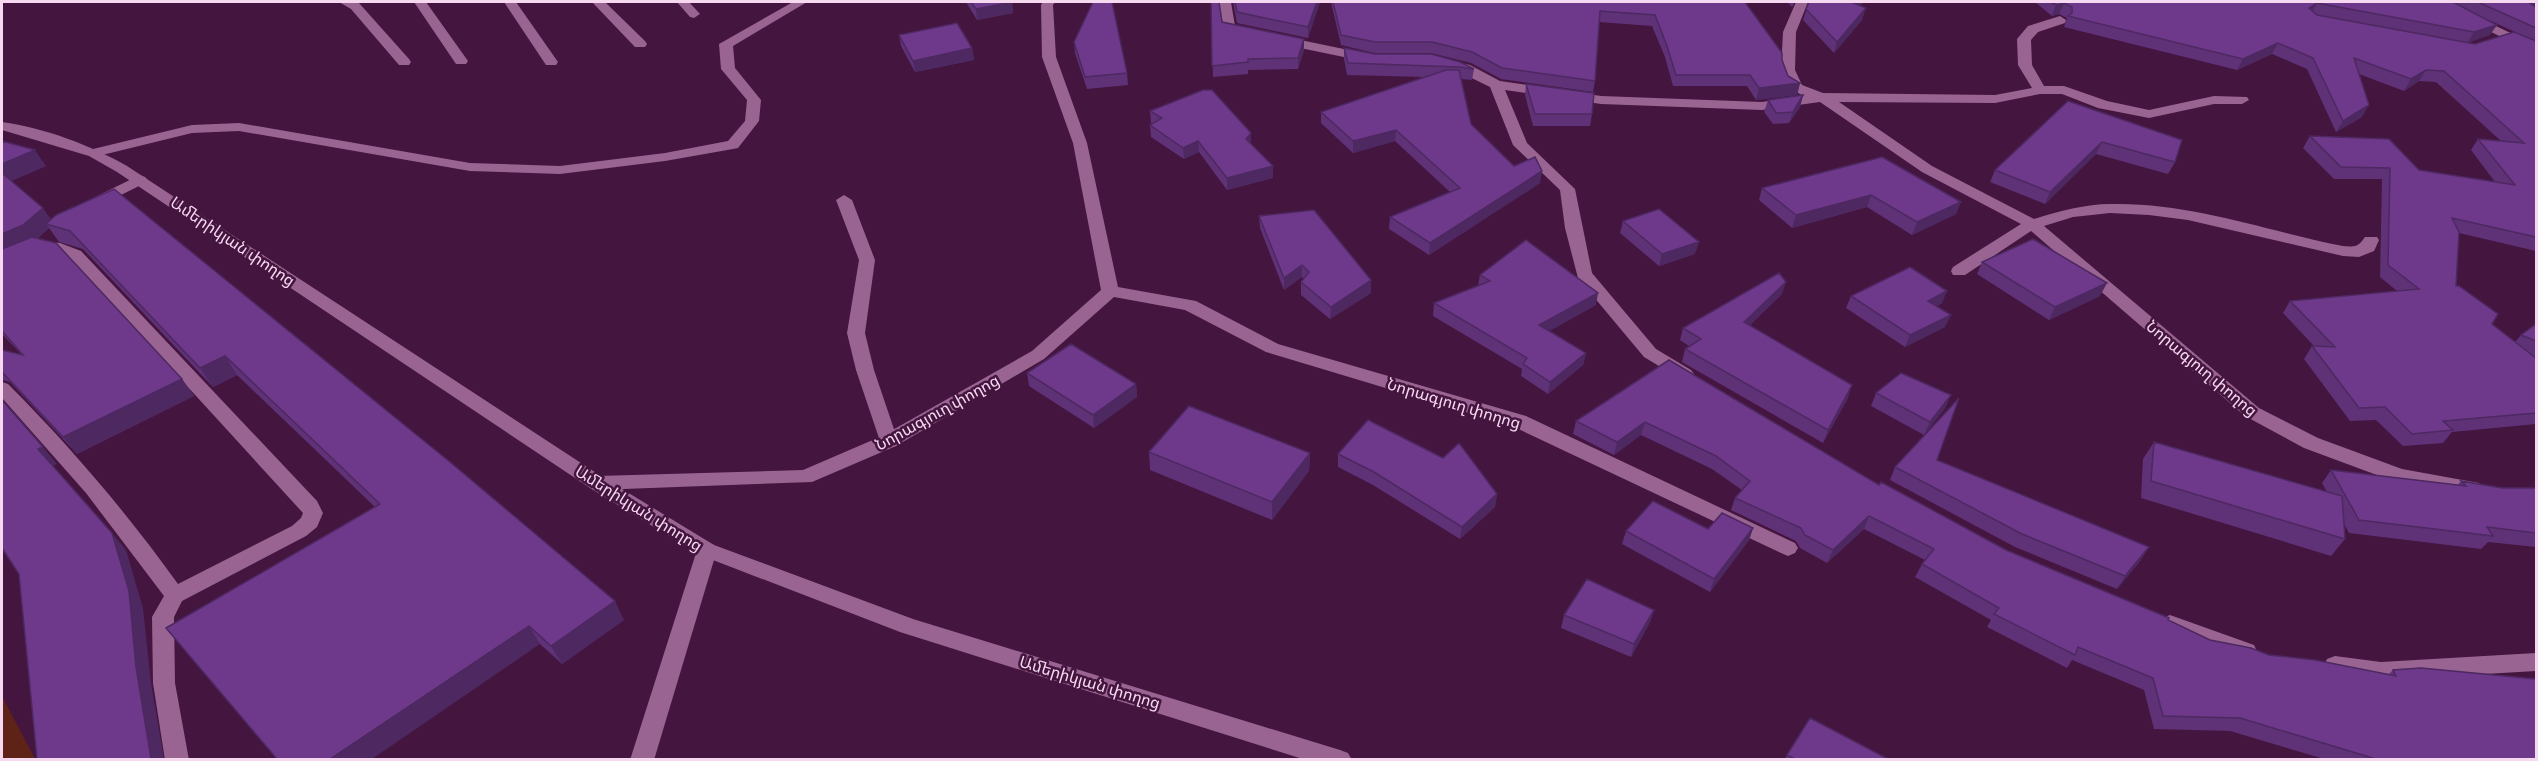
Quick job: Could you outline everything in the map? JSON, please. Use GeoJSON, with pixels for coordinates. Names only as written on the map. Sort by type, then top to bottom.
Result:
{"type":"FeatureCollection","features":[{"type":"Feature","properties":{"kind":"street"},"geometry":{"type":"LineString","coordinates":[[345,2],[355,6],[404,62]]}},
{"type":"Feature","properties":{"kind":"street"},"geometry":{"type":"LineString","coordinates":[[421,2],[461,61]]}},
{"type":"Feature","properties":{"kind":"street"},"geometry":{"type":"LineString","coordinates":[[510,2],[551,62]]}},
{"type":"Feature","properties":{"kind":"street"},"geometry":{"type":"LineString","coordinates":[[598,2],[640,44]]}},
{"type":"Feature","properties":{"kind":"street"},"geometry":{"type":"LineString","coordinates":[[683,2],[694,14]]}},
{"type":"Feature","properties":{"kind":"street"},"geometry":{"type":"LineString","coordinates":[[94,153],[192,129],[239,127],[470,167],[560,170],[665,157],[733,145],[752,121],[754,100],[728,69],[726,44],[801,2]]}},
{"type":"Feature","properties":{"kind":"street"},"geometry":{"type":"LineString","coordinates":[[1049,2],[1047,4],[1049,57],[1080,143],[1110,291]]}},
{"type":"Feature","properties":{"kind":"street"},"geometry":{"type":"LineString","coordinates":[[1226,2],[1229,28],[1374,59],[1385,59]]}},
{"type":"Feature","properties":{"kind":"street","name":"Նորագյուղ փողոց"},"geometry":{"type":"LineString","coordinates":[[1803,2],[1801,11],[1790,28],[1787,72],[1792,85],[1804,93],[1823,97],[1927,169],[2033,224],[2252,412],[2311,443],[2400,476],[2491,490]]}},
{"type":"Feature","properties":{"kind":"street"},"geometry":{"type":"LineString","coordinates":[[2436,2],[2536,50]]}},
{"type":"Feature","properties":{"kind":"street"},"geometry":{"type":"LineString","coordinates":[[2040,90],[2025,64],[2024,39],[2033,28],[2060,20]]}},
{"type":"Feature","properties":{"kind":"street"},"geometry":{"type":"LineString","coordinates":[[2487,43],[2506,37]]}},
{"type":"Feature","properties":{"kind":"street","name":"Նորագյուղ փողոց"},"geometry":{"type":"LineString","coordinates":[[1439,62],[1465,68],[1496,85],[1601,100],[1762,106],[1823,97],[1995,99],[2040,90],[2064,90],[2103,105],[2149,114],[2214,100],[2242,100]]}},
{"type":"Feature","properties":{"kind":"street"},"geometry":{"type":"LineString","coordinates":[[1496,85],[1520,145],[1567,189],[1584,274],[1650,353],[1701,383]]}},
{"type":"Feature","properties":{"kind":"street","name":"Ամերիկյան փողոց"},"geometry":{"type":"LineString","coordinates":[[2,126],[16,128],[94,153],[140,180],[597,483],[707,550],[908,626],[1340,759]]}},
{"type":"Feature","properties":{"kind":"street"},"geometry":{"type":"LineString","coordinates":[[82,209],[140,180]]}},
{"type":"Feature","properties":{"kind":"street"},"geometry":{"type":"LineString","coordinates":[[844,200],[867,260],[856,333],[865,370],[889,441]]}},
{"type":"Feature","properties":{"kind":"street"},"geometry":{"type":"LineString","coordinates":[[1959,271],[2033,224],[2080,211],[2110,208],[2165,210],[2322,248],[2359,252],[2367,248],[2371,240]]}},
{"type":"Feature","properties":{"kind":"street"},"geometry":{"type":"LineString","coordinates":[[58,231],[37,248],[60,248],[75,254],[313,513],[310,522],[299,531],[176,595],[163,617],[164,683],[177,759]]}},
{"type":"Feature","properties":{"kind":"street","name":"Նորագյուղ փողոց"},"geometry":{"type":"LineString","coordinates":[[597,483],[804,477],[889,441],[1038,355],[1110,291],[1190,305],[1272,348],[1519,421],[1788,548]]}},
{"type":"Feature","properties":{"kind":"street"},"geometry":{"type":"LineString","coordinates":[[2,388],[47,433],[129,529],[176,595]]}},
{"type":"Feature","properties":{"kind":"street"},"geometry":{"type":"LineString","coordinates":[[642,759],[707,550]]}},
{"type":"Feature","properties":{"kind":"street"},"geometry":{"type":"LineString","coordinates":[[2154,616],[2259,656]]}},
{"type":"Feature","properties":{"kind":"street"},"geometry":{"type":"LineString","coordinates":[[2314,663],[2381,671],[2536,662]]}},
{"type":"Feature","properties":{"kind":"shaded area"},"geometry":{"type":"Polygon","coordinates":[[[2,693],[3,698],[35,759],[2,759],[2,693]]]}},
{"type":"Feature","properties":{"kind":"building"},"geometry":{"type":"Polygon","coordinates":[[[971,2],[1012,2],[976,9],[971,2]]]}},
{"type":"Feature","properties":{"kind":"building"},"geometry":{"type":"Polygon","coordinates":[[[1093,2],[1112,2],[1127,73],[1085,77],[1074,42],[1093,2]]]}},
{"type":"Feature","properties":{"kind":"building"},"geometry":{"type":"Polygon","coordinates":[[[1211,2],[1219,2],[1222,22],[1304,39],[1298,58],[1248,59],[1248,62],[1212,66],[1211,2]]]}},
{"type":"Feature","properties":{"kind":"building"},"geometry":{"type":"Polygon","coordinates":[[[1235,2],[1317,2],[1308,27],[1237,12],[1235,2]]]}},
{"type":"Feature","properties":{"kind":"building"},"geometry":{"type":"Polygon","coordinates":[[[1333,2],[1745,2],[1782,53],[1788,76],[1800,83],[1759,88],[1750,75],[1676,75],[1655,15],[1600,11],[1595,81],[1502,68],[1472,52],[1432,42],[1375,42],[1341,35],[1333,2]]]}},
{"type":"Feature","properties":{"kind":"building"},"geometry":{"type":"Polygon","coordinates":[[[1809,2],[1851,2],[1866,8],[1837,42],[1806,9],[1809,2]]]}},
{"type":"Feature","properties":{"kind":"building"},"geometry":{"type":"Polygon","coordinates":[[[2051,2],[2453,2],[2497,25],[2474,32],[2317,3],[2309,8],[2317,15],[2475,44],[2514,32],[2536,41],[2536,237],[2452,218],[2459,232],[2456,286],[2498,314],[2492,324],[2536,358],[2536,413],[2443,421],[2453,430],[2412,434],[2385,407],[2359,408],[2312,346],[2335,347],[2290,301],[2419,289],[2388,265],[2390,168],[2341,167],[2310,136],[2389,139],[2419,170],[2515,185],[2478,139],[2524,143],[2444,71],[2426,70],[2411,79],[2354,58],[2369,105],[2343,121],[2313,58],[2278,43],[2243,59],[2068,16],[2072,13],[2072,7],[2064,3],[2056,5],[2051,2]]]}},
{"type":"Feature","properties":{"kind":"building"},"geometry":{"type":"Polygon","coordinates":[[[2478,2],[2528,2],[2536,7],[2536,28],[2478,2]]]}},
{"type":"Feature","properties":{"kind":"building"},"geometry":{"type":"Polygon","coordinates":[[[957,23],[972,48],[913,61],[899,35],[957,23]]]}},
{"type":"Feature","properties":{"kind":"building"},"geometry":{"type":"Polygon","coordinates":[[[1344,48],[1375,54],[1431,54],[1460,62],[1474,69],[1348,63],[1344,48]]]}},
{"type":"Feature","properties":{"kind":"building"},"geometry":{"type":"Polygon","coordinates":[[[1446,70],[1459,70],[1471,124],[1514,166],[1535,157],[1542,171],[1430,243],[1390,217],[1460,188],[1396,130],[1353,141],[1321,112],[1446,70]]]}},
{"type":"Feature","properties":{"kind":"building"},"geometry":{"type":"Polygon","coordinates":[[[1526,84],[1594,93],[1592,114],[1535,114],[1526,84]]]}},
{"type":"Feature","properties":{"kind":"building"},"geometry":{"type":"Polygon","coordinates":[[[1203,90],[1212,90],[1251,133],[1246,139],[1273,166],[1227,178],[1198,141],[1183,148],[1150,125],[1162,118],[1150,111],[1203,90]]]}},
{"type":"Feature","properties":{"kind":"building"},"geometry":{"type":"Polygon","coordinates":[[[1803,95],[1793,112],[1776,113],[1768,100],[1803,95]]]}},
{"type":"Feature","properties":{"kind":"building"},"geometry":{"type":"Polygon","coordinates":[[[2068,101],[2182,140],[2175,162],[2102,142],[2050,192],[1995,170],[2068,101]]]}},
{"type":"Feature","properties":{"kind":"building"},"geometry":{"type":"Polygon","coordinates":[[[2,141],[35,150],[2,164],[2,141]]]}},
{"type":"Feature","properties":{"kind":"building"},"geometry":{"type":"Polygon","coordinates":[[[1882,157],[1961,202],[1917,222],[1871,195],[1796,215],[1762,188],[1882,157]]]}},
{"type":"Feature","properties":{"kind":"building"},"geometry":{"type":"Polygon","coordinates":[[[2,173],[43,208],[23,225],[2,234],[2,173]]]}},
{"type":"Feature","properties":{"kind":"building"},"geometry":{"type":"Polygon","coordinates":[[[114,189],[450,462],[615,601],[551,646],[529,626],[330,759],[277,759],[166,628],[380,504],[225,356],[200,368],[70,231],[46,224],[56,215],[114,189]]]}},
{"type":"Feature","properties":{"kind":"building"},"geometry":{"type":"Polygon","coordinates":[[[1659,209],[1699,242],[1662,254],[1623,221],[1659,209]]]}},
{"type":"Feature","properties":{"kind":"building"},"geometry":{"type":"Polygon","coordinates":[[[1314,210],[1371,280],[1331,307],[1301,282],[1309,272],[1302,265],[1284,278],[1259,216],[1314,210]]]}},
{"type":"Feature","properties":{"kind":"building"},"geometry":{"type":"Polygon","coordinates":[[[32,237],[56,243],[182,379],[63,437],[2,372],[2,350],[23,355],[2,331],[2,249],[32,237]]]}},
{"type":"Feature","properties":{"kind":"building"},"geometry":{"type":"Polygon","coordinates":[[[2033,239],[2107,283],[2055,307],[1982,262],[2033,239]]]}},
{"type":"Feature","properties":{"kind":"building"},"geometry":{"type":"Polygon","coordinates":[[[1526,240],[1598,293],[1539,325],[1586,353],[1550,382],[1523,364],[1527,358],[1434,303],[1490,281],[1480,275],[1526,240]]]}},
{"type":"Feature","properties":{"kind":"building"},"geometry":{"type":"Polygon","coordinates":[[[1910,267],[1947,291],[1928,301],[1951,315],[1910,335],[1851,296],[1910,267]]]}},
{"type":"Feature","properties":{"kind":"building"},"geometry":{"type":"Polygon","coordinates":[[[1779,273],[1786,282],[1744,322],[1852,385],[1828,430],[1685,349],[1701,339],[1683,328],[1779,273]]]}},
{"type":"Feature","properties":{"kind":"building"},"geometry":{"type":"Polygon","coordinates":[[[2536,324],[2536,341],[2521,335],[2536,324]]]}},
{"type":"Feature","properties":{"kind":"building"},"geometry":{"type":"Polygon","coordinates":[[[1071,344],[1136,384],[1093,415],[1027,373],[1071,344]]]}},
{"type":"Feature","properties":{"kind":"building"},"geometry":{"type":"Polygon","coordinates":[[[1669,360],[1879,485],[1881,482],[2006,550],[2169,618],[2168,620],[2210,640],[2251,648],[2269,655],[2315,660],[2396,676],[2393,670],[2421,668],[2536,679],[2536,759],[2376,759],[2240,718],[2163,716],[2153,678],[2078,647],[2075,655],[1994,614],[1999,608],[1922,564],[1934,549],[1869,516],[1833,550],[1805,535],[1801,528],[1735,498],[1750,481],[1716,456],[1645,422],[1617,442],[1576,421],[1669,360]]]}},
{"type":"Feature","properties":{"kind":"building"},"geometry":{"type":"Polygon","coordinates":[[[1901,373],[1951,395],[1930,422],[1876,393],[1901,373]]]}},
{"type":"Feature","properties":{"kind":"building"},"geometry":{"type":"Polygon","coordinates":[[[1959,398],[1937,460],[2149,547],[2125,576],[2022,534],[1895,467],[1959,398]]]}},
{"type":"Feature","properties":{"kind":"building"},"geometry":{"type":"Polygon","coordinates":[[[2,400],[43,447],[38,449],[112,533],[129,591],[136,667],[151,759],[37,759],[19,574],[2,548],[2,400]]]}},
{"type":"Feature","properties":{"kind":"building"},"geometry":{"type":"Polygon","coordinates":[[[1189,406],[1310,453],[1272,502],[1149,452],[1189,406]]]}},
{"type":"Feature","properties":{"kind":"building"},"geometry":{"type":"Polygon","coordinates":[[[1368,420],[1443,458],[1459,443],[1497,494],[1462,527],[1374,472],[1338,454],[1368,420]]]}},
{"type":"Feature","properties":{"kind":"building"},"geometry":{"type":"Polygon","coordinates":[[[2154,442],[2342,496],[2345,539],[2151,481],[2154,442]]]}},
{"type":"Feature","properties":{"kind":"building"},"geometry":{"type":"Polygon","coordinates":[[[2331,470],[2466,486],[2461,481],[2502,488],[2536,488],[2536,533],[2487,527],[2493,536],[2359,520],[2331,470]]]}},
{"type":"Feature","properties":{"kind":"building"},"geometry":{"type":"Polygon","coordinates":[[[1653,501],[1708,529],[1722,513],[1753,528],[1714,579],[1626,531],[1653,501]]]}},
{"type":"Feature","properties":{"kind":"building"},"geometry":{"type":"Polygon","coordinates":[[[1587,579],[1654,610],[1634,644],[1564,615],[1587,579]]]}},
{"type":"Feature","properties":{"kind":"building"},"geometry":{"type":"Polygon","coordinates":[[[1810,718],[1888,759],[1795,759],[1787,755],[1810,718]]]}}]}
